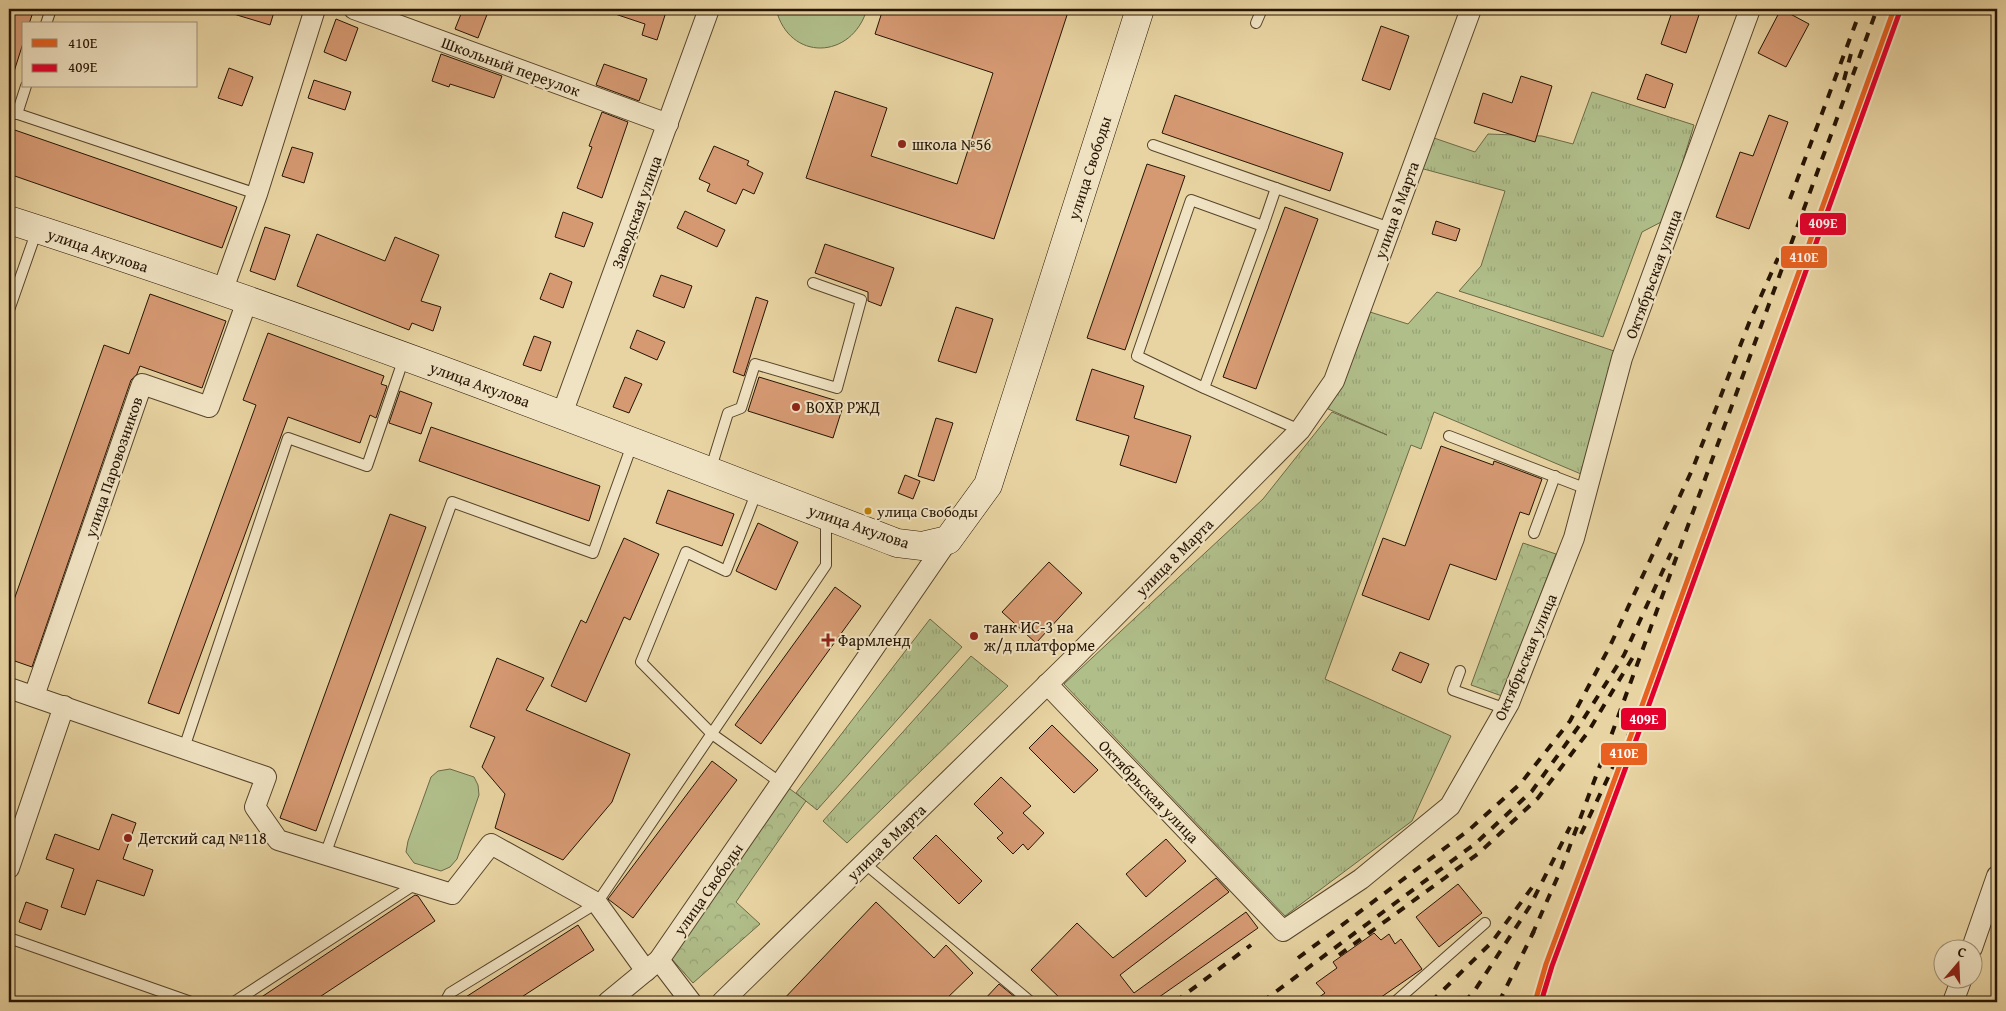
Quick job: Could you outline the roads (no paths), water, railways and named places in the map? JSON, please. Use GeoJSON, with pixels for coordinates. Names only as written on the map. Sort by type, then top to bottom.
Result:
{"type":"FeatureCollection","features":[{"type":"Feature","properties":{"kind":"street"},"geometry":{"type":"LineString","coordinates":[[222,292],[257,194],[316,9]]}},
{"type":"Feature","properties":{"kind":"street","name":"Школьный переулок"},"geometry":{"type":"LineString","coordinates":[[354,9],[668,124]]}},
{"type":"Feature","properties":{"kind":"street","name":"Заводская улица"},"geometry":{"type":"LineString","coordinates":[[562,414],[709,9]]}},
{"type":"Feature","properties":{"kind":"street","name":"улица Свободы"},"geometry":{"type":"LineString","coordinates":[[608,1002],[652,966],[988,485],[1140,9]]}},
{"type":"Feature","properties":{"kind":"street","name":"улица 8 Марта"},"geometry":{"type":"LineString","coordinates":[[722,1002],[1047,684],[1300,430],[1334,381],[1470,9]]}},
{"type":"Feature","properties":{"kind":"street","name":"Октябрьская улица"},"geometry":{"type":"LineString","coordinates":[[1047,684],[1283,931],[1361,879],[1450,806],[1506,709],[1574,538],[1622,358],[1750,9]]}},
{"type":"Feature","properties":{"kind":"street","name":"улица Акулова"},"geometry":{"type":"LineString","coordinates":[[9,220],[222,292],[562,414],[897,543],[922,546],[948,540]]}},
{"type":"Feature","properties":{"kind":"street","name":"улица Паровозников"},"geometry":{"type":"LineString","coordinates":[[34,696],[142,384],[209,407],[247,301]]}},
{"type":"Feature","properties":{"kind":"street"},"geometry":{"type":"LineString","coordinates":[[9,688],[266,777],[256,807],[278,840],[452,894],[491,844],[598,903],[652,966],[691,1002]]}},
{"type":"Feature","properties":{"kind":"street"},"geometry":{"type":"LineString","coordinates":[[9,868],[64,706]]}},
{"type":"Feature","properties":{"kind":"street"},"geometry":{"type":"LineString","coordinates":[[1975,938],[1997,876]]}},
{"type":"Feature","properties":{"kind":"street"},"geometry":{"type":"LineString","coordinates":[[1953,1002],[1958,988]]}},
{"type":"Feature","properties":{"kind":"lane"},"geometry":{"type":"LineString","coordinates":[[47,22],[51,9]]}},
{"type":"Feature","properties":{"kind":"lane"},"geometry":{"type":"LineString","coordinates":[[1256,23],[1262,9]]}},
{"type":"Feature","properties":{"kind":"lane"},"geometry":{"type":"LineString","coordinates":[[25,88],[13,113],[257,194]]}},
{"type":"Feature","properties":{"kind":"lane"},"geometry":{"type":"LineString","coordinates":[[1153,145],[1390,228]]}},
{"type":"Feature","properties":{"kind":"lane"},"geometry":{"type":"LineString","coordinates":[[1204,388],[1276,188]]}},
{"type":"Feature","properties":{"kind":"lane"},"geometry":{"type":"LineString","coordinates":[[1263,226],[1191,200],[1137,356],[1300,430]]}},
{"type":"Feature","properties":{"kind":"lane"},"geometry":{"type":"LineString","coordinates":[[9,310],[38,229]]}},
{"type":"Feature","properties":{"kind":"lane"},"geometry":{"type":"LineString","coordinates":[[710,472],[728,413],[741,408],[755,364],[838,388],[862,300],[813,283]]}},
{"type":"Feature","properties":{"kind":"lane"},"geometry":{"type":"LineString","coordinates":[[184,748],[288,438],[367,466],[405,357]]}},
{"type":"Feature","properties":{"kind":"lane"},"geometry":{"type":"LineString","coordinates":[[1449,436],[1587,489]]}},
{"type":"Feature","properties":{"kind":"lane"},"geometry":{"type":"LineString","coordinates":[[325,855],[452,502],[592,553],[633,442]]}},
{"type":"Feature","properties":{"kind":"lane"},"geometry":{"type":"LineString","coordinates":[[1534,533],[1555,476]]}},
{"type":"Feature","properties":{"kind":"lane"},"geometry":{"type":"LineString","coordinates":[[757,490],[726,571],[686,552],[641,662],[712,734],[781,783]]}},
{"type":"Feature","properties":{"kind":"lane"},"geometry":{"type":"LineString","coordinates":[[445,1002],[450,993],[598,903],[826,565],[826,516]]}},
{"type":"Feature","properties":{"kind":"lane"},"geometry":{"type":"LineString","coordinates":[[1460,671],[1453,690],[1506,709]]}},
{"type":"Feature","properties":{"kind":"lane"},"geometry":{"type":"LineString","coordinates":[[864,863],[1031,1002]]}},
{"type":"Feature","properties":{"kind":"lane"},"geometry":{"type":"LineString","coordinates":[[234,1002],[417,884]]}},
{"type":"Feature","properties":{"kind":"lane"},"geometry":{"type":"LineString","coordinates":[[1394,1002],[1485,923]]}},
{"type":"Feature","properties":{"kind":"lane"},"geometry":{"type":"LineString","coordinates":[[9,938],[191,1002]]}},
{"type":"Feature","properties":{"kind":"railway"},"geometry":{"type":"LineString","coordinates":[[1790,199],[1861,9]]}},
{"type":"Feature","properties":{"kind":"railway"},"geometry":{"type":"LineString","coordinates":[[1532,935],[1562,867],[1611,736],[1877,9]]}},
{"type":"Feature","properties":{"kind":"railway"},"geometry":{"type":"LineString","coordinates":[[1844,80],[1853,46]]}},
{"type":"Feature","properties":{"kind":"railway"},"geometry":{"type":"LineString","coordinates":[[1298,958],[1469,830],[1521,783],[1570,721],[1610,646],[1693,468],[1749,323],[1778,258]]}},
{"type":"Feature","properties":{"kind":"railway"},"geometry":{"type":"LineString","coordinates":[[1262,1002],[1476,843],[1532,791],[1579,726],[1624,655],[1671,553]]}},
{"type":"Feature","properties":{"kind":"railway"},"geometry":{"type":"LineString","coordinates":[[1339,955],[1479,853],[1538,798],[1588,732],[1636,652]]}},
{"type":"Feature","properties":{"kind":"railway"},"geometry":{"type":"LineString","coordinates":[[1581,834],[1640,711]]}},
{"type":"Feature","properties":{"kind":"railway"},"geometry":{"type":"LineString","coordinates":[[1464,1002],[1473,993],[1530,906],[1570,827]]}},
{"type":"Feature","properties":{"kind":"railway"},"geometry":{"type":"LineString","coordinates":[[1431,1002],[1492,942],[1536,882]]}},
{"type":"Feature","properties":{"kind":"railway"},"geometry":{"type":"LineString","coordinates":[[1499,1002],[1534,931]]}},
{"type":"Feature","properties":{"kind":"railway"},"geometry":{"type":"LineString","coordinates":[[1175,1002],[1251,945]]}},
{"type":"Feature","properties":{"kind":"place","name":"школа №56"},"geometry":{"type":"Point","coordinates":[902,144]}},
{"type":"Feature","properties":{"kind":"place","name":"ВОХР РЖД"},"geometry":{"type":"Point","coordinates":[796,407]}},
{"type":"Feature","properties":{"kind":"place","name":"улица Свободы"},"geometry":{"type":"Point","coordinates":[868,511]}},
{"type":"Feature","properties":{"kind":"place","name":"танк ИС-3 на ж/д платформе"},"geometry":{"type":"Point","coordinates":[974,636]}},
{"type":"Feature","properties":{"kind":"place","name":"Фармленд"},"geometry":{"type":"Point","coordinates":[828,640]}},
{"type":"Feature","properties":{"kind":"place","name":"Детский сад №118"},"geometry":{"type":"Point","coordinates":[128,838]}}]}
